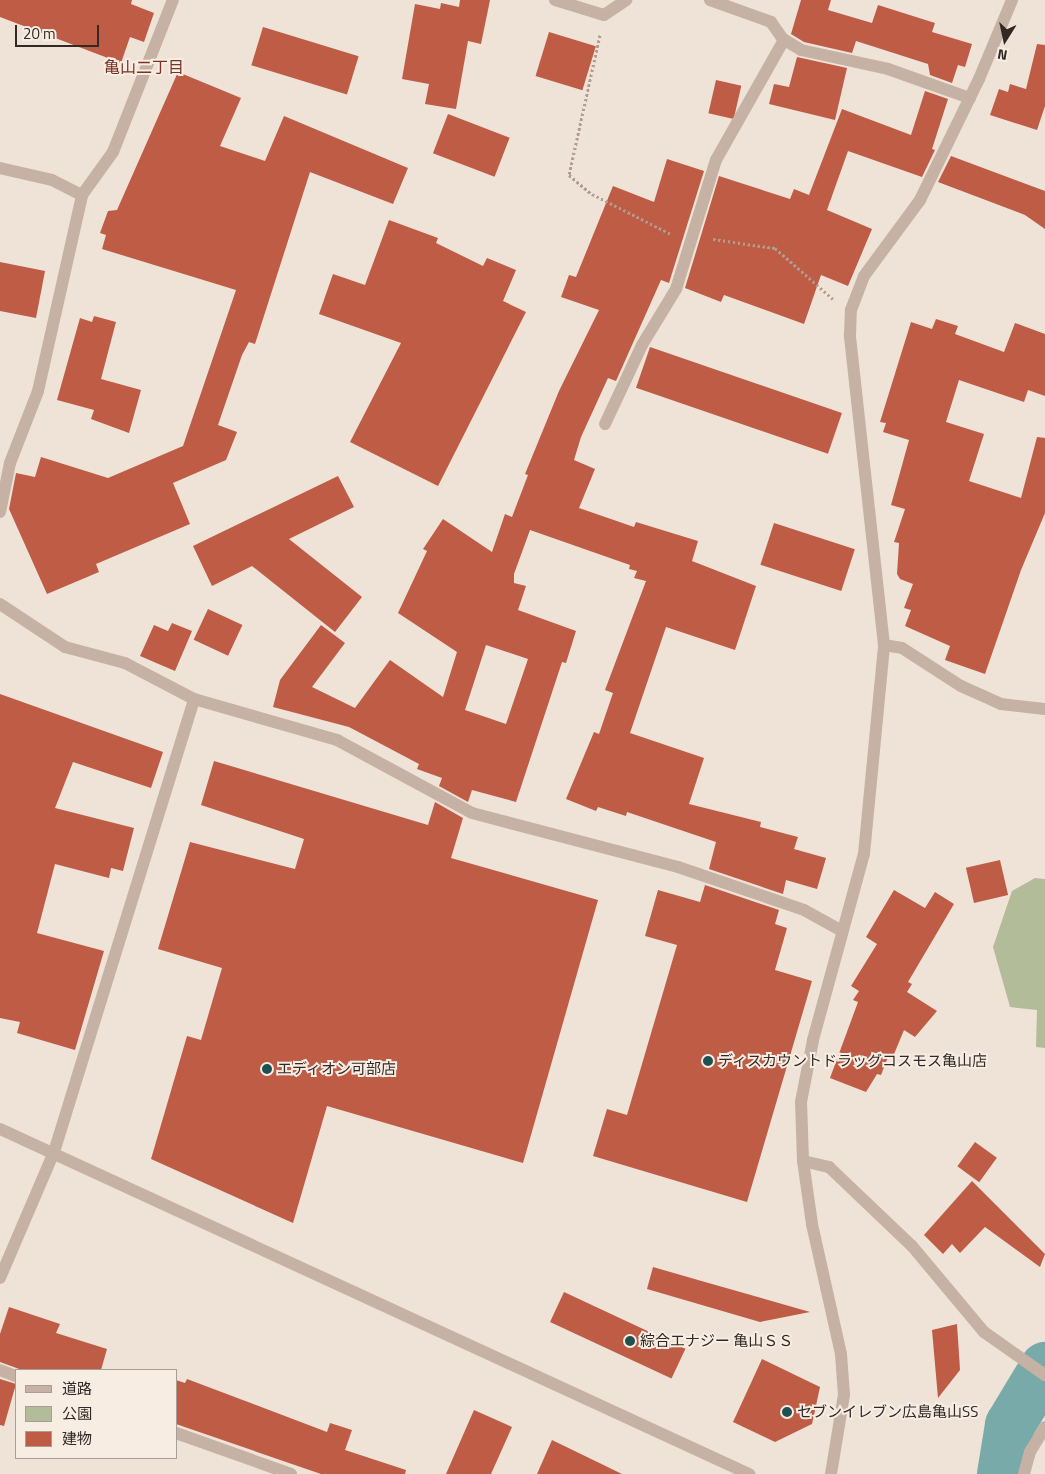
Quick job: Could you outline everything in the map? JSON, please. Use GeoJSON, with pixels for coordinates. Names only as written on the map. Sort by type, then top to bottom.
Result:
{"type":"FeatureCollection","features":[{"type":"Feature","properties":{"kind":"street"},"geometry":{"type":"LineString","coordinates":[[0,512],[10,463],[38,391],[82,195],[113,152],[173,0]]}},
{"type":"Feature","properties":{"kind":"street"},"geometry":{"type":"LineString","coordinates":[[555,0],[604,15],[626,0]]}},
{"type":"Feature","properties":{"kind":"street"},"geometry":{"type":"LineString","coordinates":[[710,0],[771,22],[784,40],[801,50],[888,69],[970,98]]}},
{"type":"Feature","properties":{"kind":"street"},"geometry":{"type":"LineString","coordinates":[[831,1474],[844,1395],[841,1354],[812,1224],[803,1161],[801,1102],[813,1040],[864,854],[884,645],[850,335],[851,310],[864,276],[920,200],[970,98],[1012,0]]}},
{"type":"Feature","properties":{"kind":"street"},"geometry":{"type":"LineString","coordinates":[[605,424],[642,345],[676,290],[716,160],[784,40]]}},
{"type":"Feature","properties":{"kind":"street"},"geometry":{"type":"LineString","coordinates":[[0,168],[52,180],[82,195]]}},
{"type":"Feature","properties":{"kind":"street"},"geometry":{"type":"LineString","coordinates":[[0,604],[65,647],[124,663],[194,699],[337,740],[472,813],[678,867],[804,910],[842,931]]}},
{"type":"Feature","properties":{"kind":"street"},"geometry":{"type":"LineString","coordinates":[[884,645],[902,648],[960,686],[1001,704],[1045,710]]}},
{"type":"Feature","properties":{"kind":"street"},"geometry":{"type":"LineString","coordinates":[[0,1278],[54,1152],[194,699]]}},
{"type":"Feature","properties":{"kind":"street"},"geometry":{"type":"LineString","coordinates":[[0,1129],[54,1152],[749,1474]]}},
{"type":"Feature","properties":{"kind":"street"},"geometry":{"type":"LineString","coordinates":[[803,1161],[829,1167],[912,1246],[984,1332],[1045,1375]]}},
{"type":"Feature","properties":{"kind":"street"},"geometry":{"type":"LineString","coordinates":[[0,1370],[15,1376]]}},
{"type":"Feature","properties":{"kind":"street"},"geometry":{"type":"LineString","coordinates":[[1024,1474],[1030,1452],[1045,1427]]}},
{"type":"Feature","properties":{"kind":"street"},"geometry":{"type":"LineString","coordinates":[[178,1434],[291,1474]]}},
{"type":"Feature","properties":{"kind":"path"},"geometry":{"type":"LineString","coordinates":[[604,15],[570,175],[592,194],[639,220],[692,242],[707,238],[775,248],[827,296],[851,310]]}},
{"type":"Feature","properties":{"kind":"green space"},"geometry":{"type":"Polygon","coordinates":[[[1035,878],[1045,879],[1045,1048],[1036,1047],[1037,1010],[1010,1007],[993,947],[1012,891],[1035,878]]]}},
{"type":"Feature","properties":{"kind":"building"},"geometry":{"type":"Polygon","coordinates":[[[0,0],[132,0],[131,4],[154,13],[144,42],[130,37],[121,63],[0,17],[0,0]]]}},
{"type":"Feature","properties":{"kind":"building"},"geometry":{"type":"Polygon","coordinates":[[[460,0],[490,0],[481,44],[468,41],[456,109],[425,104],[429,84],[402,79],[415,4],[440,9],[441,3],[459,7],[460,0]]]}},
{"type":"Feature","properties":{"kind":"building"},"geometry":{"type":"Polygon","coordinates":[[[801,0],[831,0],[828,10],[872,23],[878,5],[935,23],[932,32],[972,44],[965,67],[958,65],[952,83],[930,75],[928,64],[856,41],[852,53],[804,42],[791,34],[801,0]]]}},
{"type":"Feature","properties":{"kind":"building"},"geometry":{"type":"Polygon","coordinates":[[[263,27],[359,56],[347,94],[251,65],[263,27]]]}},
{"type":"Feature","properties":{"kind":"building"},"geometry":{"type":"Polygon","coordinates":[[[549,32],[596,46],[582,90],[536,76],[549,32]]]}},
{"type":"Feature","properties":{"kind":"building"},"geometry":{"type":"Polygon","coordinates":[[[1037,44],[1045,45],[1045,106],[1037,130],[990,115],[999,89],[1008,92],[1010,84],[1026,89],[1037,44]]]}},
{"type":"Feature","properties":{"kind":"building"},"geometry":{"type":"Polygon","coordinates":[[[797,57],[847,68],[835,120],[769,104],[774,84],[789,87],[797,57]]]}},
{"type":"Feature","properties":{"kind":"building"},"geometry":{"type":"Polygon","coordinates":[[[178,72],[241,98],[220,146],[265,161],[284,116],[408,168],[393,204],[310,172],[255,344],[249,342],[242,355],[218,425],[237,432],[226,460],[173,483],[190,524],[96,564],[99,572],[47,594],[9,509],[16,473],[35,477],[41,457],[108,478],[183,446],[236,290],[102,249],[106,235],[100,233],[108,211],[117,210],[178,72]]]}},
{"type":"Feature","properties":{"kind":"building"},"geometry":{"type":"Polygon","coordinates":[[[716,80],[741,86],[734,119],[708,113],[716,80]]]}},
{"type":"Feature","properties":{"kind":"building"},"geometry":{"type":"Polygon","coordinates":[[[925,91],[948,99],[932,149],[935,150],[922,177],[848,151],[827,210],[872,229],[848,286],[821,275],[804,324],[724,295],[721,302],[685,288],[719,176],[790,199],[794,189],[809,195],[842,109],[911,135],[925,91]]]}},
{"type":"Feature","properties":{"kind":"building"},"geometry":{"type":"Polygon","coordinates":[[[448,114],[510,138],[495,177],[433,153],[448,114]]]}},
{"type":"Feature","properties":{"kind":"building"},"geometry":{"type":"Polygon","coordinates":[[[951,156],[1045,191],[1045,229],[1025,215],[938,182],[951,156]]]}},
{"type":"Feature","properties":{"kind":"building"},"geometry":{"type":"Polygon","coordinates":[[[667,159],[704,171],[669,283],[661,280],[616,381],[608,378],[581,437],[574,460],[595,469],[579,508],[634,527],[636,522],[698,541],[692,561],[756,586],[735,650],[666,627],[630,733],[704,758],[689,804],[761,822],[760,827],[798,837],[794,849],[826,858],[817,889],[786,880],[783,894],[709,869],[716,842],[627,812],[626,816],[598,807],[596,811],[566,799],[594,732],[599,734],[613,693],[605,690],[646,581],[634,578],[637,571],[629,569],[630,565],[530,530],[514,574],[514,583],[526,586],[518,610],[576,631],[566,663],[562,662],[516,802],[472,790],[468,802],[439,786],[442,778],[417,769],[419,764],[349,727],[273,707],[280,680],[321,625],[345,643],[312,687],[355,708],[390,660],[443,697],[457,652],[398,613],[427,551],[423,549],[443,519],[492,552],[505,514],[512,517],[528,475],[525,474],[559,391],[599,310],[561,297],[569,275],[576,277],[613,186],[654,202],[667,159]],[[486,645],[465,710],[506,724],[528,659],[486,645]]]}},
{"type":"Feature","properties":{"kind":"building"},"geometry":{"type":"Polygon","coordinates":[[[389,220],[438,238],[436,243],[483,266],[487,258],[516,270],[503,301],[526,312],[438,486],[350,442],[401,343],[319,314],[333,274],[365,285],[389,220]]]}},
{"type":"Feature","properties":{"kind":"building"},"geometry":{"type":"Polygon","coordinates":[[[0,262],[45,271],[36,318],[0,311],[0,262]]]}},
{"type":"Feature","properties":{"kind":"building"},"geometry":{"type":"Polygon","coordinates":[[[94,316],[116,322],[101,379],[141,390],[129,433],[91,419],[94,410],[57,400],[80,318],[92,322],[94,316]]]}},
{"type":"Feature","properties":{"kind":"building"},"geometry":{"type":"Polygon","coordinates":[[[936,319],[958,326],[955,334],[1004,352],[1015,323],[1045,334],[1045,396],[1028,390],[1024,402],[959,380],[946,422],[984,434],[969,481],[1021,498],[1037,437],[1045,438],[1045,513],[1021,570],[985,674],[945,660],[950,646],[905,626],[911,610],[904,608],[913,584],[900,579],[897,574],[899,543],[894,542],[905,509],[891,505],[909,440],[883,432],[886,423],[880,422],[911,322],[932,329],[936,319]]]}},
{"type":"Feature","properties":{"kind":"building"},"geometry":{"type":"Polygon","coordinates":[[[650,347],[842,413],[828,454],[636,388],[650,347]]]}},
{"type":"Feature","properties":{"kind":"building"},"geometry":{"type":"Polygon","coordinates":[[[338,476],[354,507],[289,539],[362,597],[335,632],[252,566],[212,586],[193,546],[338,476]]]}},
{"type":"Feature","properties":{"kind":"building"},"geometry":{"type":"Polygon","coordinates":[[[774,523],[855,549],[841,591],[760,565],[774,523]]]}},
{"type":"Feature","properties":{"kind":"building"},"geometry":{"type":"Polygon","coordinates":[[[208,609],[242,625],[228,656],[194,640],[208,609]]]}},
{"type":"Feature","properties":{"kind":"building"},"geometry":{"type":"Polygon","coordinates":[[[172,623],[192,631],[175,671],[140,656],[154,625],[168,631],[172,623]]]}},
{"type":"Feature","properties":{"kind":"building"},"geometry":{"type":"Polygon","coordinates":[[[0,694],[163,752],[151,788],[73,762],[55,808],[134,828],[123,871],[111,868],[109,878],[55,864],[37,933],[104,951],[75,1050],[17,1033],[20,1022],[0,1018],[0,694]]]}},
{"type":"Feature","properties":{"kind":"building"},"geometry":{"type":"Polygon","coordinates":[[[214,761],[428,825],[435,802],[463,818],[451,858],[598,900],[523,1163],[327,1106],[293,1223],[151,1159],[187,1036],[201,1040],[222,968],[158,949],[190,842],[295,869],[304,839],[201,805],[214,761]]]}},
{"type":"Feature","properties":{"kind":"building"},"geometry":{"type":"Polygon","coordinates":[[[1000,860],[1008,895],[974,903],[966,868],[1000,860]]]}},
{"type":"Feature","properties":{"kind":"building"},"geometry":{"type":"Polygon","coordinates":[[[705,885],[779,910],[775,924],[787,928],[775,970],[812,981],[747,1202],[593,1156],[607,1109],[627,1115],[677,945],[645,936],[658,890],[700,902],[705,885]]]}},
{"type":"Feature","properties":{"kind":"building"},"geometry":{"type":"Polygon","coordinates":[[[894,890],[925,908],[935,892],[954,904],[908,982],[912,984],[907,992],[937,1011],[915,1037],[904,1030],[892,1059],[888,1057],[881,1075],[877,1074],[866,1092],[830,1078],[858,1002],[853,1000],[859,991],[851,986],[877,944],[866,937],[894,890]]]}},
{"type":"Feature","properties":{"kind":"building"},"geometry":{"type":"Polygon","coordinates":[[[975,1142],[997,1158],[979,1182],[957,1166],[975,1142]]]}},
{"type":"Feature","properties":{"kind":"building"},"geometry":{"type":"Polygon","coordinates":[[[972,1181],[1045,1254],[1040,1267],[985,1227],[960,1253],[952,1244],[943,1254],[924,1235],[972,1181]]]}},
{"type":"Feature","properties":{"kind":"building"},"geometry":{"type":"Polygon","coordinates":[[[653,1267],[810,1312],[760,1322],[647,1289],[653,1267]]]}},
{"type":"Feature","properties":{"kind":"building"},"geometry":{"type":"Polygon","coordinates":[[[564,1292],[685,1349],[671,1379],[550,1322],[564,1292]]]}},
{"type":"Feature","properties":{"kind":"building"},"geometry":{"type":"Polygon","coordinates":[[[9,1307],[60,1324],[56,1333],[107,1349],[101,1369],[19,1369],[0,1362],[0,1334],[9,1307]]]}},
{"type":"Feature","properties":{"kind":"building"},"geometry":{"type":"Polygon","coordinates":[[[957,1324],[960,1370],[938,1398],[932,1330],[957,1324]]]}},
{"type":"Feature","properties":{"kind":"building"},"geometry":{"type":"Polygon","coordinates":[[[762,1359],[820,1387],[812,1424],[775,1442],[733,1422],[762,1359]]]}},
{"type":"Feature","properties":{"kind":"building"},"geometry":{"type":"Polygon","coordinates":[[[0,1379],[15,1384],[15,1388],[4,1426],[0,1425],[0,1379]]]}},
{"type":"Feature","properties":{"kind":"building"},"geometry":{"type":"Polygon","coordinates":[[[187,1379],[327,1432],[330,1423],[352,1430],[345,1450],[406,1470],[405,1474],[321,1474],[178,1425],[178,1381],[185,1383],[187,1379]]]}},
{"type":"Feature","properties":{"kind":"building"},"geometry":{"type":"Polygon","coordinates":[[[474,1410],[512,1427],[491,1474],[446,1474],[474,1410]]]}},
{"type":"Feature","properties":{"kind":"building"},"geometry":{"type":"Polygon","coordinates":[[[552,1440],[622,1474],[537,1474],[552,1440]]]}},
{"type":"Feature","properties":{"kind":"waterway"},"geometry":{"type":"LineString","coordinates":[[1002,1474],[1010,1425],[1045,1367]]}},
{"type":"Feature","properties":{"kind":"place","name":"ディスカウントドラッグコスモス亀山店"},"geometry":{"type":"Point","coordinates":[708,1061]}},
{"type":"Feature","properties":{"kind":"place","name":"エディオン可部店"},"geometry":{"type":"Point","coordinates":[267,1069]}},
{"type":"Feature","properties":{"kind":"place","name":"綜合エナジー 亀山ＳＳ"},"geometry":{"type":"Point","coordinates":[630,1341]}},
{"type":"Feature","properties":{"kind":"place","name":"セブンイレブン広島亀山SS"},"geometry":{"type":"Point","coordinates":[787,1412]}},
{"type":"Feature","properties":{"kind":"district","name":"亀山二丁目"},"geometry":{"type":"Point","coordinates":[144,67]}}]}
